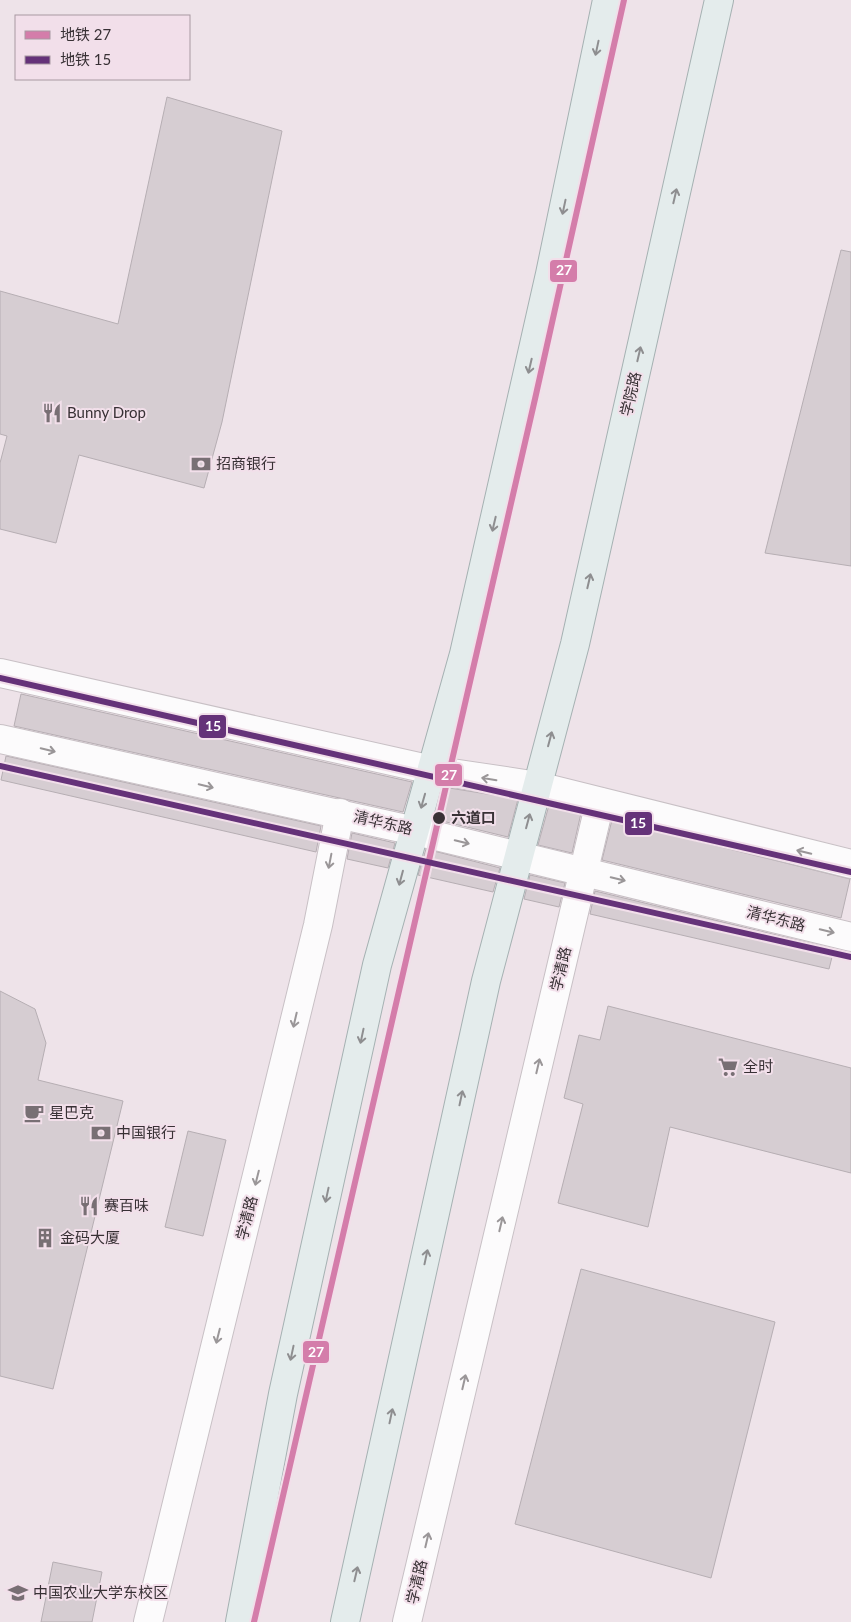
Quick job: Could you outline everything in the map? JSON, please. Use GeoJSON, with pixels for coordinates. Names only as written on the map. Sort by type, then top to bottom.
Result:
{"type":"FeatureCollection","features":[{"type":"Feature","properties":{"kind":"main road"},"geometry":{"type":"LineString","coordinates":[[240,1622],[282,1394],[377,965],[467,644],[550,274],[607,0]]}},
{"type":"Feature","properties":{"kind":"main road","name":"学院路"},"geometry":{"type":"LineString","coordinates":[[519,856],[577,635],[719,0]]}},
{"type":"Feature","properties":{"kind":"main road"},"geometry":{"type":"LineString","coordinates":[[0,673],[432,770],[538,786],[851,864]]}},
{"type":"Feature","properties":{"kind":"main road","name":"清华东路"},"geometry":{"type":"LineString","coordinates":[[0,739],[296,806],[340,813],[851,937]]}},
{"type":"Feature","properties":{"kind":"main road","name":"学清路"},"geometry":{"type":"LineString","coordinates":[[407,1622],[600,802]]}},
{"type":"Feature","properties":{"kind":"main road","name":"学清路"},"geometry":{"type":"LineString","coordinates":[[148,1622],[313,944],[340,813]]}},
{"type":"Feature","properties":{"kind":"main road"},"geometry":{"type":"LineString","coordinates":[[345,1622],[486,980],[519,856]]}},
{"type":"Feature","properties":{"kind":"building"},"geometry":{"type":"Polygon","coordinates":[[[167,97],[282,131],[222,422],[204,488],[79,455],[56,543],[0,529],[0,463],[7,436],[0,434],[0,291],[118,324],[167,97]]]}},
{"type":"Feature","properties":{"kind":"building"},"geometry":{"type":"Polygon","coordinates":[[[841,250],[851,252],[851,566],[765,553],[841,250]]]}},
{"type":"Feature","properties":{"kind":"building"},"geometry":{"type":"Polygon","coordinates":[[[21,694],[412,782],[403,812],[14,726],[21,694]]]}},
{"type":"Feature","properties":{"kind":"building"},"geometry":{"type":"Polygon","coordinates":[[[6,756],[321,826],[316,852],[1,780],[6,756]]]}},
{"type":"Feature","properties":{"kind":"building"},"geometry":{"type":"Polygon","coordinates":[[[443,787],[518,799],[508,837],[434,819],[443,787]]]}},
{"type":"Feature","properties":{"kind":"building"},"geometry":{"type":"Polygon","coordinates":[[[549,805],[581,813],[572,853],[538,845],[549,805]]]}},
{"type":"Feature","properties":{"kind":"building"},"geometry":{"type":"Polygon","coordinates":[[[612,820],[850,879],[841,918],[602,860],[612,820]]]}},
{"type":"Feature","properties":{"kind":"building"},"geometry":{"type":"Polygon","coordinates":[[[352,833],[395,843],[388,868],[347,859],[352,833]]]}},
{"type":"Feature","properties":{"kind":"building"},"geometry":{"type":"Polygon","coordinates":[[[426,849],[500,868],[493,892],[418,875],[426,849]]]}},
{"type":"Feature","properties":{"kind":"building"},"geometry":{"type":"Polygon","coordinates":[[[530,875],[565,883],[559,907],[524,899],[530,875]]]}},
{"type":"Feature","properties":{"kind":"building"},"geometry":{"type":"Polygon","coordinates":[[[595,891],[834,949],[829,969],[590,914],[595,891]]]}},
{"type":"Feature","properties":{"kind":"building","name":"金码大厦"},"geometry":{"type":"Polygon","coordinates":[[[0,991],[35,1009],[46,1043],[38,1080],[123,1101],[53,1389],[0,1376],[0,991]]]}},
{"type":"Feature","properties":{"kind":"building"},"geometry":{"type":"Polygon","coordinates":[[[608,1006],[851,1068],[851,1173],[670,1127],[648,1227],[558,1203],[583,1104],[564,1098],[579,1035],[600,1040],[608,1006]]]}},
{"type":"Feature","properties":{"kind":"building"},"geometry":{"type":"Polygon","coordinates":[[[188,1131],[226,1140],[203,1236],[165,1227],[188,1131]]]}},
{"type":"Feature","properties":{"kind":"building"},"geometry":{"type":"Polygon","coordinates":[[[581,1269],[775,1322],[711,1578],[515,1524],[581,1269]]]}},
{"type":"Feature","properties":{"kind":"building"},"geometry":{"type":"Polygon","coordinates":[[[53,1562],[102,1572],[92,1622],[41,1622],[53,1562]]]}},
{"type":"Feature","properties":{"kind":"metro line","name":"27"},"geometry":{"type":"LineString","coordinates":[[254,1622],[535,399],[624,0]]}},
{"type":"Feature","properties":{"kind":"metro line","name":"15"},"geometry":{"type":"LineString","coordinates":[[0,678],[851,872]]}},
{"type":"Feature","properties":{"kind":"metro line","name":"15"},"geometry":{"type":"LineString","coordinates":[[0,766],[851,957]]}},
{"type":"Feature","properties":{"kind":"place","name":"Bunny Drop"},"geometry":{"type":"Point","coordinates":[52,413]}},
{"type":"Feature","properties":{"kind":"place","name":"招商银行"},"geometry":{"type":"Point","coordinates":[201,464]}},
{"type":"Feature","properties":{"kind":"place","name":"六道口"},"geometry":{"type":"Point","coordinates":[439,818]}},
{"type":"Feature","properties":{"kind":"place","name":"全时"},"geometry":{"type":"Point","coordinates":[728,1067]}},
{"type":"Feature","properties":{"kind":"place","name":"星巴克"},"geometry":{"type":"Point","coordinates":[34,1113]}},
{"type":"Feature","properties":{"kind":"place","name":"中国银行"},"geometry":{"type":"Point","coordinates":[101,1133]}},
{"type":"Feature","properties":{"kind":"place","name":"赛百味"},"geometry":{"type":"Point","coordinates":[89,1206]}},
{"type":"Feature","properties":{"kind":"place","name":"金码大厦"},"geometry":{"type":"Point","coordinates":[45,1238]}},
{"type":"Feature","properties":{"kind":"place","name":"中国农业大学东校区"},"geometry":{"type":"Point","coordinates":[18,1593]}}]}
